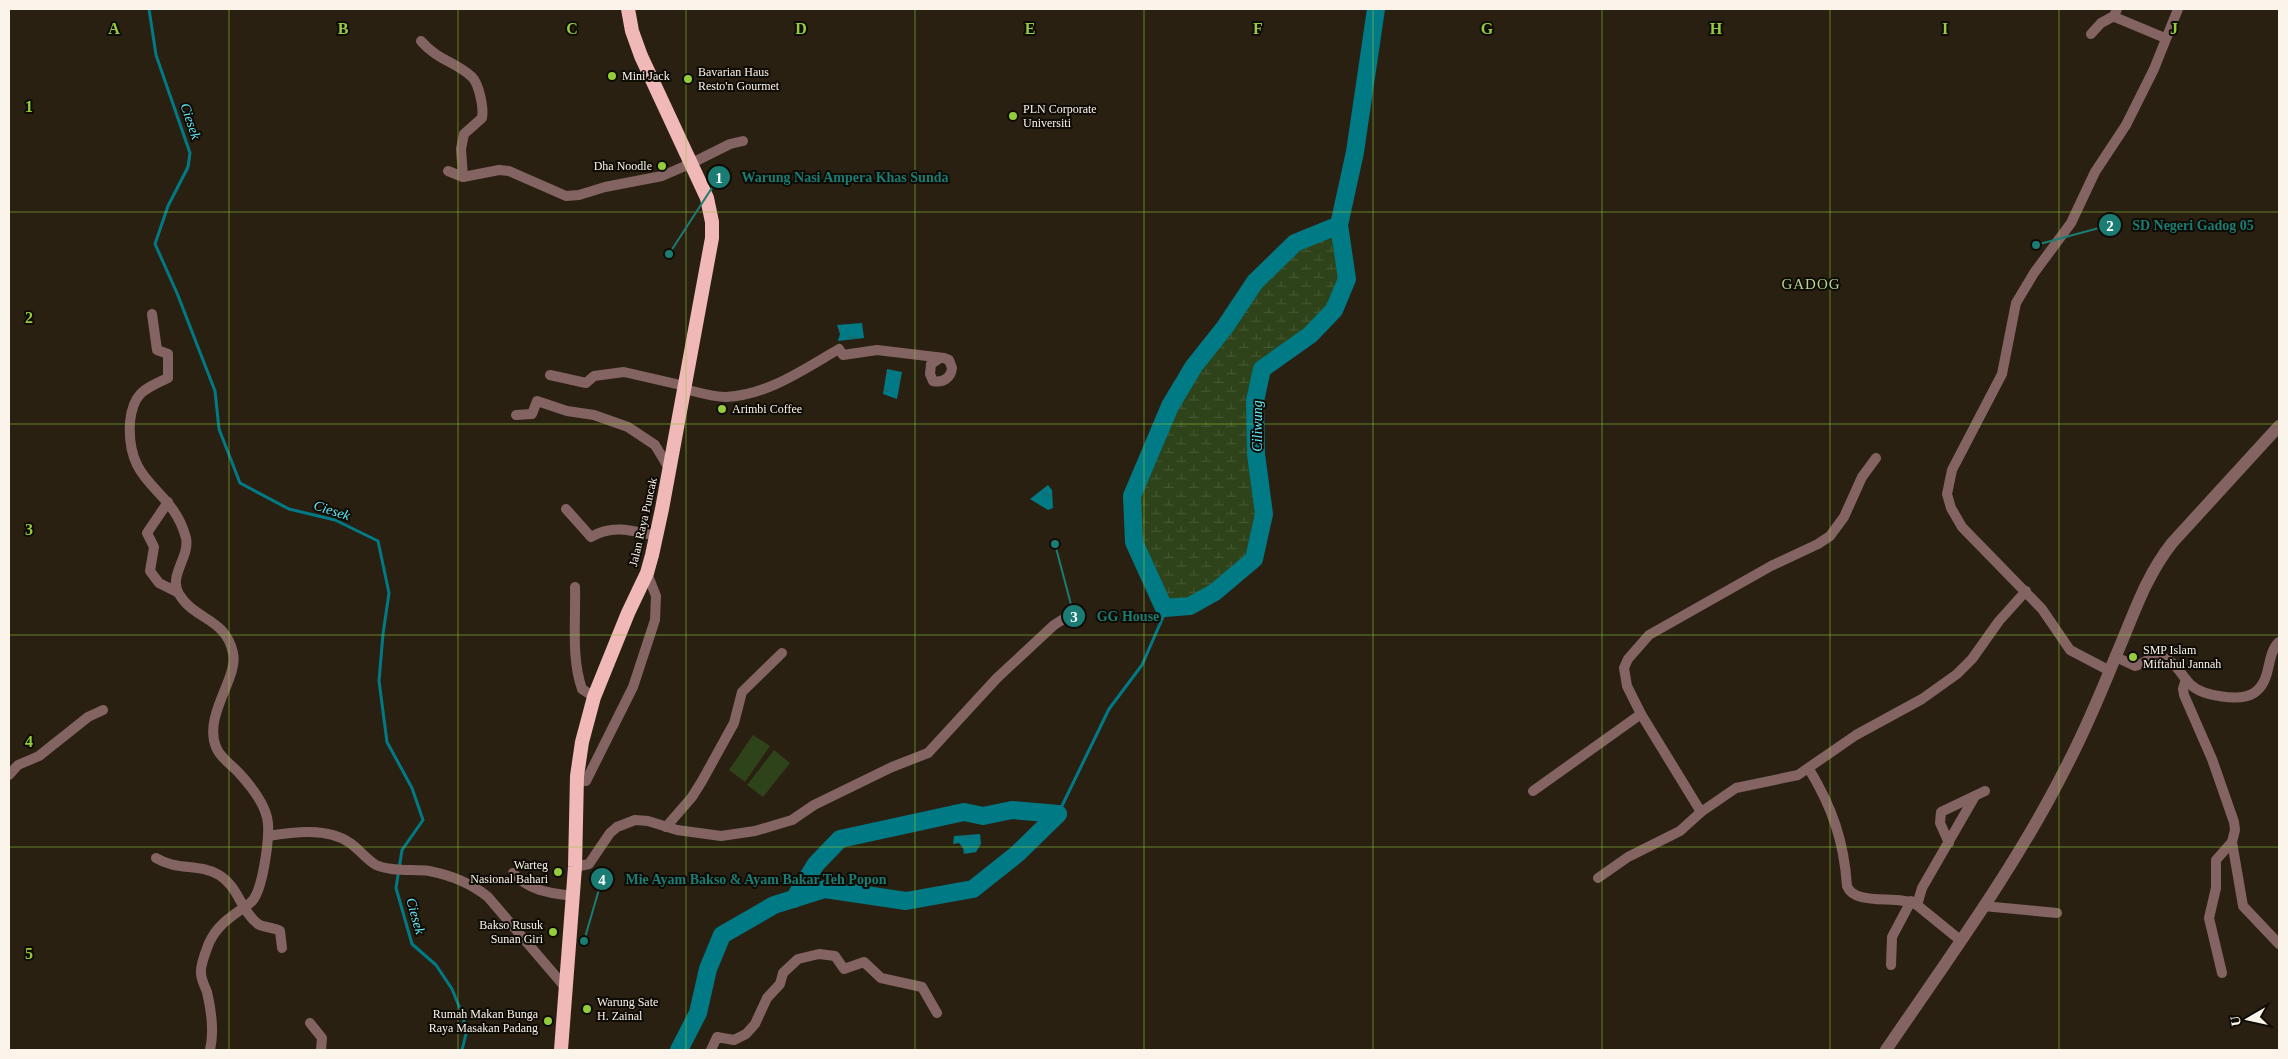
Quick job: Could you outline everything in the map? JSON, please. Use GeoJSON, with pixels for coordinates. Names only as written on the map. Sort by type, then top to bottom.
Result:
{"type":"FeatureCollection","features":[{"type":"Feature","properties":{"kind":"highway","name":"Jalan Raya Puncak"},"geometry":{"type":"LineString","coordinates":[[561,1050],[575,867],[578,761],[594,696],[628,613],[647,573],[670,470],[712,238],[712,222],[707,198],[642,56],[629,20],[628,9]]}},
{"type":"Feature","properties":{"kind":"street"},"geometry":{"type":"LineString","coordinates":[[2110,671],[2070,650],[2048,616],[2026,591],[1962,527],[1948,501],[1947,486],[1966,443],[2002,374],[2016,303],[2034,273],[2071,223],[2095,172],[2126,125],[2154,69],[2178,9]]}},
{"type":"Feature","properties":{"kind":"street"},"geometry":{"type":"LineString","coordinates":[[2091,34],[2101,23],[2116,12],[2165,38]]}},
{"type":"Feature","properties":{"kind":"street"},"geometry":{"type":"LineString","coordinates":[[421,41],[438,57],[472,78],[480,99],[482,118],[464,134],[462,141],[463,177]]}},
{"type":"Feature","properties":{"kind":"street"},"geometry":{"type":"LineString","coordinates":[[448,171],[463,177],[499,170],[510,171],[566,196],[580,195],[605,187],[662,176],[730,144],[743,141]]}},
{"type":"Feature","properties":{"kind":"street"},"geometry":{"type":"LineString","coordinates":[[152,314],[157,350],[168,354],[168,378],[153,383],[136,398],[131,418],[129,442],[135,463],[144,478],[168,502],[186,541],[186,551],[176,581],[177,592]]}},
{"type":"Feature","properties":{"kind":"street"},"geometry":{"type":"LineString","coordinates":[[550,375],[586,383],[594,376],[624,372],[725,397],[752,392],[794,377],[839,349],[843,355],[876,350],[940,358]]}},
{"type":"Feature","properties":{"kind":"street"},"geometry":{"type":"LineString","coordinates":[[516,415],[532,414],[537,401],[567,411],[588,413],[628,427],[655,445],[670,470]]}},
{"type":"Feature","properties":{"kind":"street"},"geometry":{"type":"LineString","coordinates":[[1886,1050],[1983,906],[2065,769],[2110,671],[2143,589],[2157,562],[2172,543],[2279,426]]}},
{"type":"Feature","properties":{"kind":"street"},"geometry":{"type":"LineString","coordinates":[[1701,812],[1641,714],[1624,678],[1624,668],[1632,652],[1649,635],[1771,566],[1830,536],[1844,517],[1862,477],[1876,458]]}},
{"type":"Feature","properties":{"kind":"street"},"geometry":{"type":"LineString","coordinates":[[168,502],[147,533],[154,547],[150,572],[159,583],[177,592],[188,605],[224,630],[234,658],[216,711],[214,742],[219,752],[240,774],[263,806],[268,818],[268,836],[258,890],[251,902],[231,915],[209,942],[201,968],[209,1004],[212,1043],[210,1050]]}},
{"type":"Feature","properties":{"kind":"street"},"geometry":{"type":"LineString","coordinates":[[566,510],[591,537],[601,531],[619,528],[656,536]]}},
{"type":"Feature","properties":{"kind":"street"},"geometry":{"type":"LineString","coordinates":[[586,781],[631,692],[655,620],[656,596],[647,573]]}},
{"type":"Feature","properties":{"kind":"street"},"geometry":{"type":"LineString","coordinates":[[575,587],[578,676],[582,689],[594,696]]}},
{"type":"Feature","properties":{"kind":"street"},"geometry":{"type":"LineString","coordinates":[[1598,878],[1628,857],[1680,831],[1701,812],[1742,786],[1790,779],[1809,769],[1856,735],[1922,699],[1957,674],[1972,660],[1999,621],[2026,591]]}},
{"type":"Feature","properties":{"kind":"street"},"geometry":{"type":"LineString","coordinates":[[575,867],[589,864],[610,833],[626,823],[644,820],[666,827],[720,836],[768,828],[792,820],[822,801],[892,767],[928,753],[997,678],[1054,625],[1070,615]]}},
{"type":"Feature","properties":{"kind":"street"},"geometry":{"type":"LineString","coordinates":[[2116,657],[2135,666],[2152,658],[2164,658],[2177,667],[2194,687],[2204,692],[2235,697],[2255,692],[2267,678],[2275,647],[2279,642]]}},
{"type":"Feature","properties":{"kind":"street"},"geometry":{"type":"LineString","coordinates":[[666,827],[692,797],[702,781],[734,723],[742,692],[782,653]]}},
{"type":"Feature","properties":{"kind":"street"},"geometry":{"type":"LineString","coordinates":[[2186,679],[2183,689],[2184,695],[2212,760],[2234,822],[2235,830],[2232,842],[2243,906],[2279,944]]}},
{"type":"Feature","properties":{"kind":"street"},"geometry":{"type":"LineString","coordinates":[[9,775],[18,765],[39,756],[88,717],[103,710]]}},
{"type":"Feature","properties":{"kind":"street"},"geometry":{"type":"LineString","coordinates":[[1533,791],[1641,714]]}},
{"type":"Feature","properties":{"kind":"street"},"geometry":{"type":"LineString","coordinates":[[1809,769],[1828,800],[1838,832],[1847,886],[1851,892],[1859,897],[1914,903],[1960,940]]}},
{"type":"Feature","properties":{"kind":"street"},"geometry":{"type":"LineString","coordinates":[[1949,843],[1940,823],[1939,815],[1944,810],[1985,792]]}},
{"type":"Feature","properties":{"kind":"street"},"geometry":{"type":"LineString","coordinates":[[1891,965],[1892,936],[1914,903],[1975,796]]}},
{"type":"Feature","properties":{"kind":"street"},"geometry":{"type":"LineString","coordinates":[[268,836],[302,832],[336,836],[350,842],[376,865],[411,871],[429,871],[481,890],[565,986]]}},
{"type":"Feature","properties":{"kind":"street"},"geometry":{"type":"LineString","coordinates":[[2222,973],[2210,923],[2210,910],[2216,888],[2216,860],[2232,842]]}},
{"type":"Feature","properties":{"kind":"street"},"geometry":{"type":"LineString","coordinates":[[156,858],[169,866],[206,870],[220,875],[234,889],[244,906],[260,925],[274,927],[280,931],[282,948]]}},
{"type":"Feature","properties":{"kind":"street"},"geometry":{"type":"LineString","coordinates":[[513,873],[522,883],[531,888],[573,896]]}},
{"type":"Feature","properties":{"kind":"street"},"geometry":{"type":"LineString","coordinates":[[1983,906],[2057,913]]}},
{"type":"Feature","properties":{"kind":"street"},"geometry":{"type":"LineString","coordinates":[[711,1050],[717,1038],[734,1040],[746,1034],[754,1024],[767,998],[780,984],[787,968],[798,959],[819,954],[835,956],[844,969],[864,962],[881,978],[922,987],[937,1013]]}},
{"type":"Feature","properties":{"kind":"street"},"geometry":{"type":"LineString","coordinates":[[310,1023],[322,1038],[321,1050]]}},
{"type":"Feature","properties":{"kind":"green space"},"geometry":{"type":"Polygon","coordinates":[[[1339,225],[1347,279],[1334,310],[1310,335],[1262,369],[1255,401],[1256,454],[1264,514],[1254,559],[1215,592],[1190,606],[1164,608],[1134,542],[1132,496],[1170,406],[1194,366],[1225,327],[1255,282],[1295,243],[1339,225]]]}},
{"type":"Feature","properties":{"kind":"green space"},"geometry":{"type":"Polygon","coordinates":[[[753,735],[770,746],[745,782],[729,770],[753,735]]]}},
{"type":"Feature","properties":{"kind":"green space"},"geometry":{"type":"Polygon","coordinates":[[[774,750],[790,763],[763,797],[747,785],[774,750]]]}},
{"type":"Feature","properties":{"kind":"water"},"geometry":{"type":"Polygon","coordinates":[[[862,323],[864,338],[838,341],[840,334],[837,325],[862,323]]]}},
{"type":"Feature","properties":{"kind":"water"},"geometry":{"type":"Polygon","coordinates":[[[887,369],[902,372],[897,399],[883,394],[887,369]]]}},
{"type":"Feature","properties":{"kind":"water"},"geometry":{"type":"Polygon","coordinates":[[[1048,485],[1052,490],[1053,508],[1048,510],[1030,499],[1048,485]]]}},
{"type":"Feature","properties":{"kind":"water"},"geometry":{"type":"Polygon","coordinates":[[[980,834],[981,844],[976,852],[964,854],[963,848],[959,843],[953,844],[954,836],[980,834]]]}},
{"type":"Feature","properties":{"kind":"waterway","name":"Ciesek"},"geometry":{"type":"LineString","coordinates":[[149,9],[156,55],[190,153],[188,167],[168,206],[155,244],[177,293],[215,391],[219,429],[240,483],[289,509],[335,520],[378,541],[389,593],[379,681],[387,742],[412,788],[423,820],[402,850],[396,888],[412,944],[436,965],[452,989],[463,1016],[466,1034],[462,1050]]}},
{"type":"Feature","properties":{"kind":"waterway","name":"Ciliwung"},"geometry":{"type":"LineString","coordinates":[[1339,225],[1295,243],[1255,282],[1225,327],[1194,366],[1170,406],[1132,496],[1134,542],[1164,608],[1190,606],[1215,592],[1254,559],[1264,514],[1256,454],[1255,401],[1262,369],[1310,335],[1334,310],[1347,279],[1339,225],[1355,152],[1376,9]]}},
{"type":"Feature","properties":{"kind":"waterway","name":"Ciliwung"},"geometry":{"type":"LineString","coordinates":[[1058,814],[1109,709],[1142,665],[1163,617],[1164,608]]}},
{"type":"Feature","properties":{"kind":"waterway"},"geometry":{"type":"LineString","coordinates":[[794,899],[816,864],[840,839],[964,812],[983,816],[1012,810],[1058,814]]}},
{"type":"Feature","properties":{"kind":"waterway"},"geometry":{"type":"LineString","coordinates":[[679,1050],[698,1013],[708,969],[722,935],[774,905],[825,889],[906,901],[973,889],[1017,854],[1058,814]]}},
{"type":"Feature","properties":{"kind":"place","name":"Mini Jack"},"geometry":{"type":"Point","coordinates":[612,76]}},
{"type":"Feature","properties":{"kind":"place","name":"Bavarian Haus Resto'n Gourmet"},"geometry":{"type":"Point","coordinates":[688,79]}},
{"type":"Feature","properties":{"kind":"place","name":"PLN Corporate Universiti"},"geometry":{"type":"Point","coordinates":[1013,116]}},
{"type":"Feature","properties":{"kind":"place","name":"Dha Noodle"},"geometry":{"type":"Point","coordinates":[662,166]}},
{"type":"Feature","properties":{"kind":"place","name":"SD Negeri Gadog 05"},"geometry":{"type":"Point","coordinates":[2036,245]}},
{"type":"Feature","properties":{"kind":"place","name":"Warung Nasi Ampera Khas Sunda"},"geometry":{"type":"Point","coordinates":[669,254]}},
{"type":"Feature","properties":{"kind":"place","name":"Arimbi Coffee"},"geometry":{"type":"Point","coordinates":[722,409]}},
{"type":"Feature","properties":{"kind":"place","name":"GG House"},"geometry":{"type":"Point","coordinates":[1055,544]}},
{"type":"Feature","properties":{"kind":"place","name":"SMP Islam Miftahul Jannah"},"geometry":{"type":"Point","coordinates":[2133,657]}},
{"type":"Feature","properties":{"kind":"place","name":"Warteg Nasional Bahari"},"geometry":{"type":"Point","coordinates":[558,872]}},
{"type":"Feature","properties":{"kind":"place","name":"Bakso Rusuk Sunan Giri"},"geometry":{"type":"Point","coordinates":[553,932]}},
{"type":"Feature","properties":{"kind":"place","name":"Mie Ayam Bakso & Ayam Bakar Teh Popon"},"geometry":{"type":"Point","coordinates":[584,941]}},
{"type":"Feature","properties":{"kind":"place","name":"Warung Sate H. Zainal"},"geometry":{"type":"Point","coordinates":[587,1009]}},
{"type":"Feature","properties":{"kind":"place","name":"Rumah Makan Bunga Raya Masakan Padang"},"geometry":{"type":"Point","coordinates":[548,1021]}},
{"type":"Feature","properties":{"kind":"district","name":"GADOG"},"geometry":{"type":"Point","coordinates":[1811,284]}}]}
